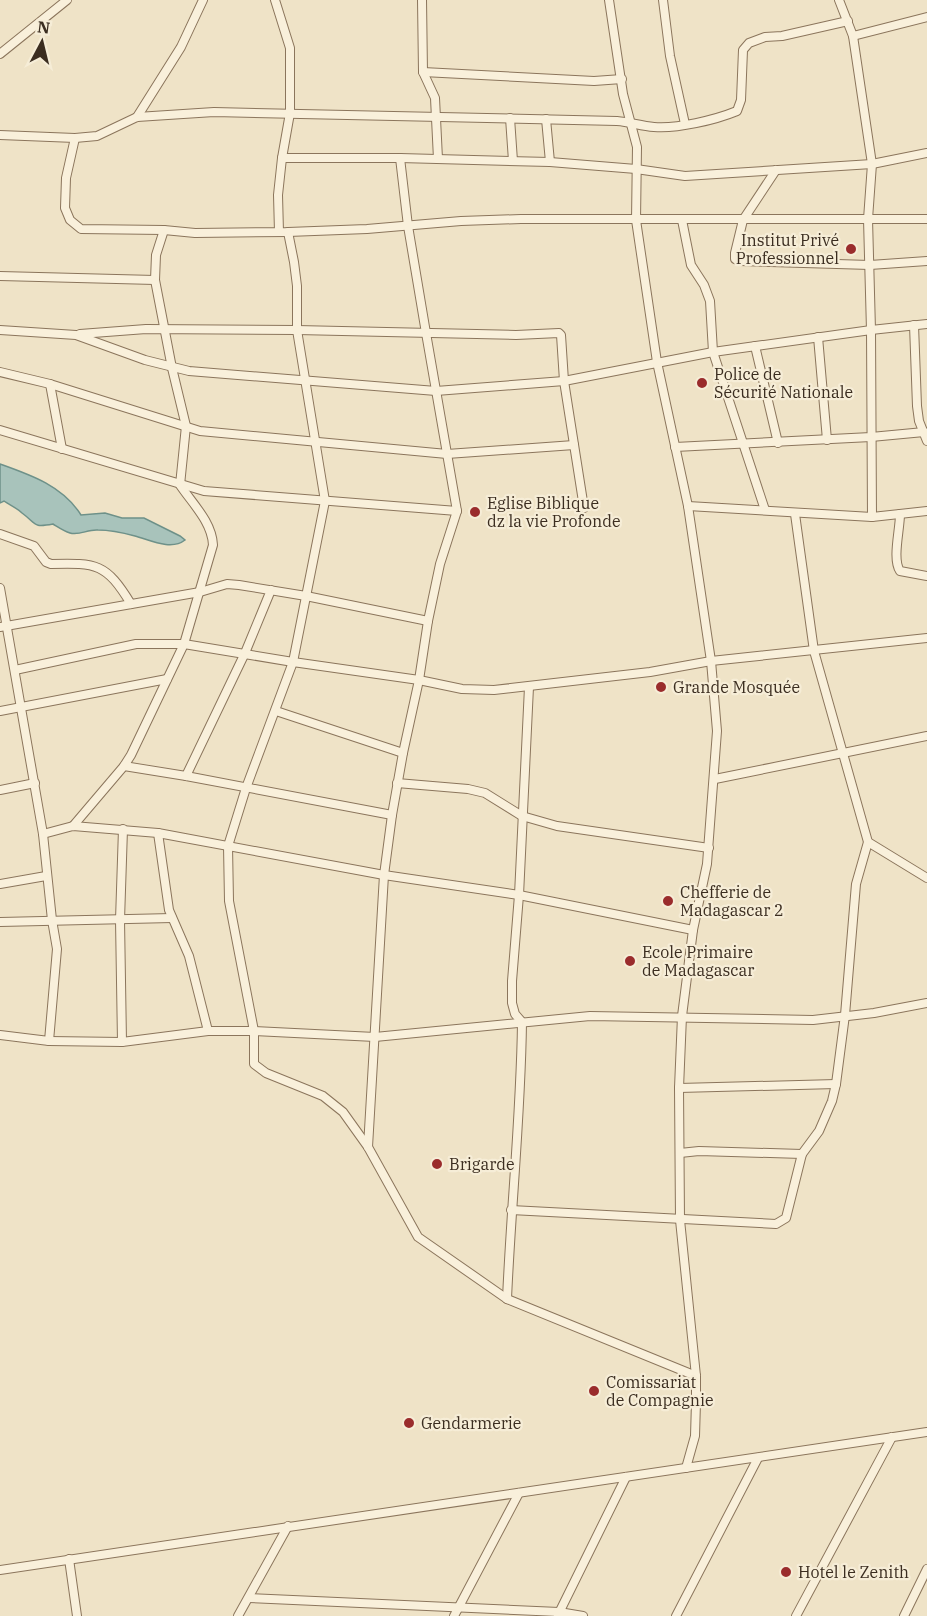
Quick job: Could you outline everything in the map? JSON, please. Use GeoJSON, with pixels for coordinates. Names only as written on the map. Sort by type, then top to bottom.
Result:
{"type":"FeatureCollection","features":[{"type":"Feature","properties":{"kind":"street"},"geometry":{"type":"LineString","coordinates":[[0,54],[67,0]]}},
{"type":"Feature","properties":{"kind":"street"},"geometry":{"type":"LineString","coordinates":[[137,117],[181,47],[203,0]]}},
{"type":"Feature","properties":{"kind":"street"},"geometry":{"type":"LineString","coordinates":[[275,0],[290,48],[290,113],[278,195],[279,232]]}},
{"type":"Feature","properties":{"kind":"street"},"geometry":{"type":"LineString","coordinates":[[422,0],[423,72],[435,98],[438,159]]}},
{"type":"Feature","properties":{"kind":"street"},"geometry":{"type":"LineString","coordinates":[[609,0],[623,94],[637,147],[636,220],[657,362],[688,506],[711,661],[717,731],[709,848],[693,930],[682,1016],[679,1088],[680,1220],[696,1376],[695,1436],[686,1468]]}},
{"type":"Feature","properties":{"kind":"street"},"geometry":{"type":"LineString","coordinates":[[663,0],[670,56],[685,124]]}},
{"type":"Feature","properties":{"kind":"street"},"geometry":{"type":"LineString","coordinates":[[839,0],[853,36],[872,164],[868,219],[872,517]]}},
{"type":"Feature","properties":{"kind":"street"},"geometry":{"type":"LineString","coordinates":[[853,36],[927,17]]}},
{"type":"Feature","properties":{"kind":"street"},"geometry":{"type":"LineString","coordinates":[[0,135],[75,138],[97,136],[137,117],[214,112],[632,122],[657,128],[723,117],[737,111],[741,100],[743,50],[749,43],[765,37],[782,36],[848,21]]}},
{"type":"Feature","properties":{"kind":"street"},"geometry":{"type":"LineString","coordinates":[[423,72],[594,81],[622,79]]}},
{"type":"Feature","properties":{"kind":"street"},"geometry":{"type":"LineString","coordinates":[[510,118],[513,161]]}},
{"type":"Feature","properties":{"kind":"street"},"geometry":{"type":"LineString","coordinates":[[546,119],[549,162]]}},
{"type":"Feature","properties":{"kind":"street"},"geometry":{"type":"LineString","coordinates":[[75,138],[66,178],[65,208],[66,215],[75,226],[81,229],[164,230],[195,233],[288,232],[521,219],[927,219]]}},
{"type":"Feature","properties":{"kind":"street"},"geometry":{"type":"LineString","coordinates":[[282,158],[549,162],[636,169],[685,176],[872,164],[927,153]]}},
{"type":"Feature","properties":{"kind":"street"},"geometry":{"type":"LineString","coordinates":[[368,1147],[384,875],[392,815],[440,564],[457,511],[408,226],[400,158]]}},
{"type":"Feature","properties":{"kind":"street"},"geometry":{"type":"LineString","coordinates":[[776,170],[743,220],[735,259],[870,265],[927,261]]}},
{"type":"Feature","properties":{"kind":"street"},"geometry":{"type":"LineString","coordinates":[[682,220],[692,265],[710,301],[713,352],[765,510]]}},
{"type":"Feature","properties":{"kind":"street"},"geometry":{"type":"LineString","coordinates":[[73,826],[124,766],[184,644],[213,545],[207,524],[180,485],[186,426],[155,279],[156,255],[164,230]]}},
{"type":"Feature","properties":{"kind":"street"},"geometry":{"type":"LineString","coordinates":[[288,232],[297,286],[297,330],[325,501],[293,662],[246,788],[228,846],[231,917],[243,966],[254,1031],[254,1064],[258,1069],[323,1096],[343,1112],[368,1147],[418,1237],[507,1299],[696,1376]]}},
{"type":"Feature","properties":{"kind":"street"},"geometry":{"type":"LineString","coordinates":[[0,276],[155,279]]}},
{"type":"Feature","properties":{"kind":"street"},"geometry":{"type":"LineString","coordinates":[[76,335],[117,351],[189,371],[436,391],[564,381],[713,352],[927,324]]}},
{"type":"Feature","properties":{"kind":"street"},"geometry":{"type":"LineString","coordinates":[[914,325],[917,406],[919,421],[927,441]]}},
{"type":"Feature","properties":{"kind":"street"},"geometry":{"type":"LineString","coordinates":[[0,330],[76,335],[165,329],[516,335],[559,333],[564,381],[584,508]]}},
{"type":"Feature","properties":{"kind":"street"},"geometry":{"type":"LineString","coordinates":[[818,337],[827,440]]}},
{"type":"Feature","properties":{"kind":"street"},"geometry":{"type":"LineString","coordinates":[[755,346],[778,443]]}},
{"type":"Feature","properties":{"kind":"street"},"geometry":{"type":"LineString","coordinates":[[0,372],[50,384],[200,431],[447,454],[574,445]]}},
{"type":"Feature","properties":{"kind":"street"},"geometry":{"type":"LineString","coordinates":[[50,384],[62,448]]}},
{"type":"Feature","properties":{"kind":"street"},"geometry":{"type":"LineString","coordinates":[[0,430],[204,491],[457,511]]}},
{"type":"Feature","properties":{"kind":"street"},"geometry":{"type":"LineString","coordinates":[[675,447],[872,438],[924,432]]}},
{"type":"Feature","properties":{"kind":"street"},"geometry":{"type":"LineString","coordinates":[[688,506],[872,517],[927,511]]}},
{"type":"Feature","properties":{"kind":"street"},"geometry":{"type":"LineString","coordinates":[[511,1210],[776,1224],[786,1218],[802,1154],[819,1131],[832,1101],[836,1084],[845,1016],[856,884],[868,842],[814,651],[795,514]]}},
{"type":"Feature","properties":{"kind":"street"},"geometry":{"type":"LineString","coordinates":[[900,514],[897,567],[900,571],[927,576]]}},
{"type":"Feature","properties":{"kind":"street"},"geometry":{"type":"LineString","coordinates":[[0,534],[34,546],[46,562],[92,564],[101,568],[120,585],[131,604]]}},
{"type":"Feature","properties":{"kind":"street"},"geometry":{"type":"LineString","coordinates":[[3,627],[200,592],[227,584],[306,596],[428,621]]}},
{"type":"Feature","properties":{"kind":"street"},"geometry":{"type":"LineString","coordinates":[[0,588],[3,627],[15,670],[35,783],[57,949],[49,1041]]}},
{"type":"Feature","properties":{"kind":"street"},"geometry":{"type":"LineString","coordinates":[[186,776],[245,653],[271,590]]}},
{"type":"Feature","properties":{"kind":"street"},"geometry":{"type":"LineString","coordinates":[[15,670],[136,644],[184,644],[419,680],[462,689],[494,690],[650,672],[711,661],[927,638]]}},
{"type":"Feature","properties":{"kind":"street"},"geometry":{"type":"LineString","coordinates":[[0,711],[167,679]]}},
{"type":"Feature","properties":{"kind":"street"},"geometry":{"type":"LineString","coordinates":[[507,1299],[511,1210],[522,1080],[522,1022],[515,1014],[512,1003],[529,687]]}},
{"type":"Feature","properties":{"kind":"street"},"geometry":{"type":"LineString","coordinates":[[276,711],[403,753]]}},
{"type":"Feature","properties":{"kind":"street"},"geometry":{"type":"LineString","coordinates":[[715,779],[927,736]]}},
{"type":"Feature","properties":{"kind":"street"},"geometry":{"type":"LineString","coordinates":[[124,766],[392,815]]}},
{"type":"Feature","properties":{"kind":"street"},"geometry":{"type":"LineString","coordinates":[[0,790],[35,783]]}},
{"type":"Feature","properties":{"kind":"street"},"geometry":{"type":"LineString","coordinates":[[397,783],[468,789],[485,793],[522,816],[557,826],[709,848]]}},
{"type":"Feature","properties":{"kind":"street"},"geometry":{"type":"LineString","coordinates":[[43,834],[73,826],[158,833],[384,875],[519,895],[693,930]]}},
{"type":"Feature","properties":{"kind":"street"},"geometry":{"type":"LineString","coordinates":[[122,1042],[120,920],[123,829]]}},
{"type":"Feature","properties":{"kind":"street"},"geometry":{"type":"LineString","coordinates":[[158,833],[169,910],[189,956],[208,1031]]}},
{"type":"Feature","properties":{"kind":"street"},"geometry":{"type":"LineString","coordinates":[[868,842],[927,878]]}},
{"type":"Feature","properties":{"kind":"street"},"geometry":{"type":"LineString","coordinates":[[0,884],[46,876]]}},
{"type":"Feature","properties":{"kind":"street"},"geometry":{"type":"LineString","coordinates":[[0,922],[172,918]]}},
{"type":"Feature","properties":{"kind":"street"},"geometry":{"type":"LineString","coordinates":[[0,1035],[49,1041],[122,1042],[208,1031],[375,1037],[590,1016],[813,1020],[927,1004]]}},
{"type":"Feature","properties":{"kind":"street"},"geometry":{"type":"LineString","coordinates":[[679,1088],[836,1084]]}},
{"type":"Feature","properties":{"kind":"street"},"geometry":{"type":"LineString","coordinates":[[680,1153],[699,1151],[802,1154]]}},
{"type":"Feature","properties":{"kind":"street"},"geometry":{"type":"LineString","coordinates":[[0,1570],[927,1432]]}},
{"type":"Feature","properties":{"kind":"street"},"geometry":{"type":"LineString","coordinates":[[796,1616],[892,1437]]}},
{"type":"Feature","properties":{"kind":"street"},"geometry":{"type":"LineString","coordinates":[[676,1616],[758,1458]]}},
{"type":"Feature","properties":{"kind":"street"},"geometry":{"type":"LineString","coordinates":[[558,1614],[626,1477]]}},
{"type":"Feature","properties":{"kind":"street"},"geometry":{"type":"LineString","coordinates":[[456,1612],[519,1493]]}},
{"type":"Feature","properties":{"kind":"street"},"geometry":{"type":"LineString","coordinates":[[238,1616],[288,1526]]}},
{"type":"Feature","properties":{"kind":"street"},"geometry":{"type":"LineString","coordinates":[[69,1559],[77,1616]]}},
{"type":"Feature","properties":{"kind":"street"},"geometry":{"type":"LineString","coordinates":[[904,1616],[927,1569]]}},
{"type":"Feature","properties":{"kind":"street"},"geometry":{"type":"LineString","coordinates":[[249,1598],[456,1612],[583,1616]]}},
{"type":"Feature","properties":{"kind":"water"},"geometry":{"type":"Polygon","coordinates":[[[0,464],[35,477],[56,489],[74,505],[81,515],[105,513],[122,518],[144,518],[185,540],[167,545],[112,531],[94,530],[73,534],[53,524],[41,526],[35,524],[4,501],[0,503],[0,464]]]}},
{"type":"Feature","properties":{"kind":"place","name":"Institut Privé Professionnel"},"geometry":{"type":"Point","coordinates":[851,249]}},
{"type":"Feature","properties":{"kind":"place","name":"Police de Sécurité Nationale"},"geometry":{"type":"Point","coordinates":[702,383]}},
{"type":"Feature","properties":{"kind":"place","name":"Eglise Biblique dz la vie Profonde"},"geometry":{"type":"Point","coordinates":[475,512]}},
{"type":"Feature","properties":{"kind":"place","name":"Grande Mosquée"},"geometry":{"type":"Point","coordinates":[661,687]}},
{"type":"Feature","properties":{"kind":"place","name":"Chefferie de Madagascar 2"},"geometry":{"type":"Point","coordinates":[668,901]}},
{"type":"Feature","properties":{"kind":"place","name":"Ecole Primaire de Madagascar"},"geometry":{"type":"Point","coordinates":[630,961]}},
{"type":"Feature","properties":{"kind":"place","name":"Brigarde"},"geometry":{"type":"Point","coordinates":[437,1164]}},
{"type":"Feature","properties":{"kind":"place","name":"Comissariat de Compagnie"},"geometry":{"type":"Point","coordinates":[594,1391]}},
{"type":"Feature","properties":{"kind":"place","name":"Gendarmerie"},"geometry":{"type":"Point","coordinates":[409,1423]}},
{"type":"Feature","properties":{"kind":"place","name":"Hotel le Zenith"},"geometry":{"type":"Point","coordinates":[786,1572]}}]}
